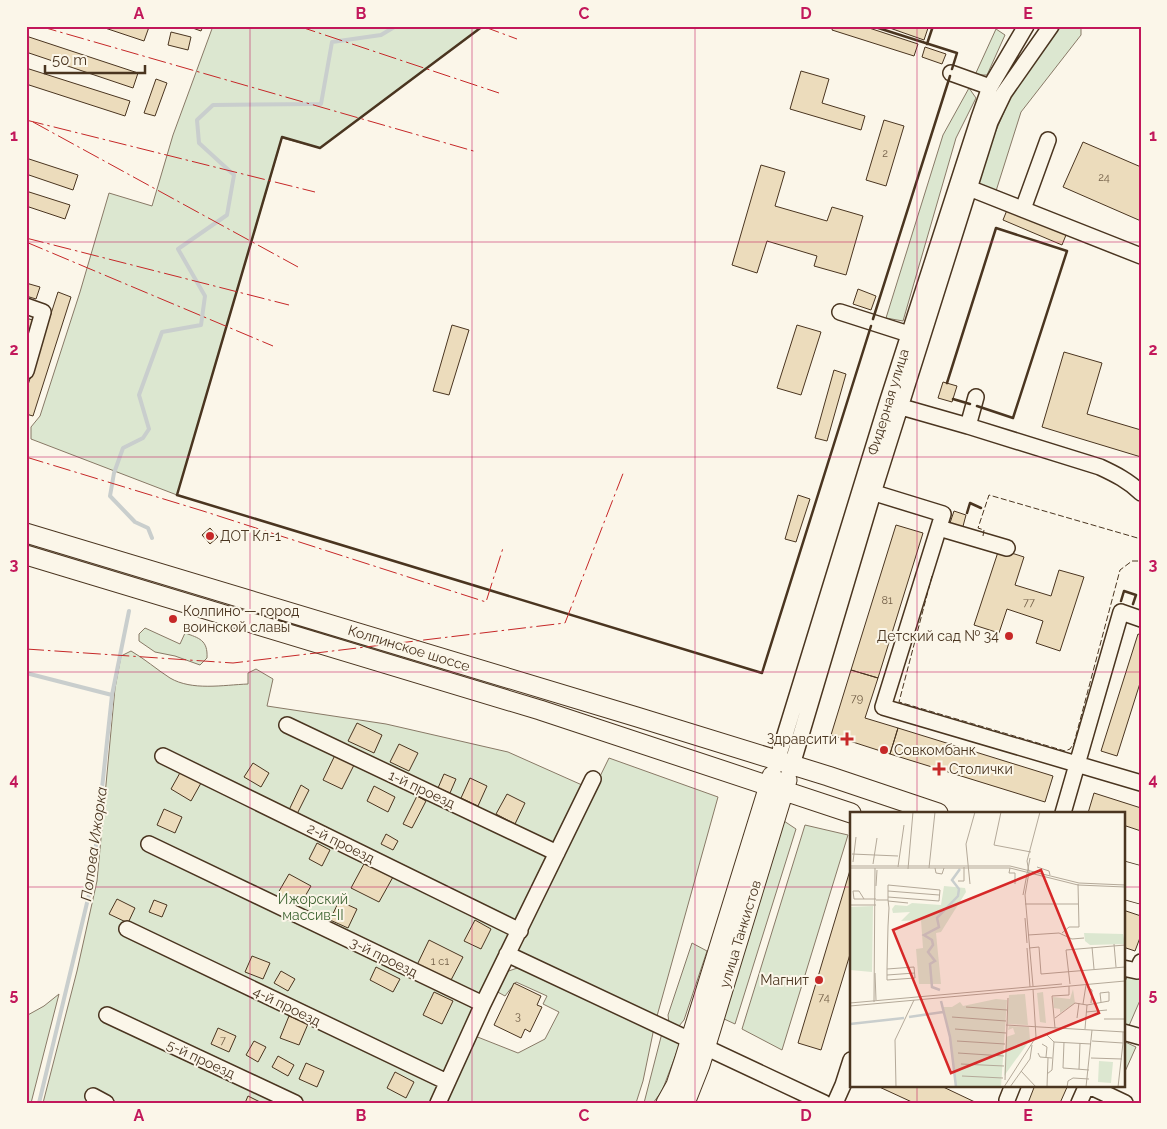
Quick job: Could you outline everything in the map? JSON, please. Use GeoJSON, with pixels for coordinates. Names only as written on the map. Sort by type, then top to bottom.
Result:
{"type":"FeatureCollection","features":[{"type":"Feature","properties":{"kind":"main road","name":"Колпинское шоссе"},"geometry":{"type":"LineString","coordinates":[[26,533],[784,763],[935,812]]}},
{"type":"Feature","properties":{"kind":"main road","name":"Колпинское шоссе"},"geometry":{"type":"LineString","coordinates":[[26,555],[540,710],[850,813]]}},
{"type":"Feature","properties":{"kind":"main road","name":"Фидерная улица"},"geometry":{"type":"LineString","coordinates":[[776,789],[784,763]]}},
{"type":"Feature","properties":{"kind":"main road","name":"улица Танкистов"},"geometry":{"type":"LineString","coordinates":[[685,1103],[690,1092],[698,1043],[776,789]]}},
{"type":"Feature","properties":{"kind":"main road"},"geometry":{"type":"LineString","coordinates":[[1124,871],[1141,876]]}},
{"type":"Feature","properties":{"kind":"main road"},"geometry":{"type":"LineString","coordinates":[[1124,889],[1141,894]]}},
{"type":"Feature","properties":{"kind":"main road","name":"улица Танкистов"},"geometry":{"type":"LineString","coordinates":[[666,1103],[698,1043]]}},
{"type":"Feature","properties":{"kind":"street","name":"Фидерная улица"},"geometry":{"type":"LineString","coordinates":[[784,763],[915,336],[978,118],[990,87],[1026,26]]}},
{"type":"Feature","properties":{"kind":"street","name":"Фидерная улица"},"geometry":{"type":"LineString","coordinates":[[915,336],[969,188],[990,122],[1001,100],[1051,26]]}},
{"type":"Feature","properties":{"kind":"street"},"geometry":{"type":"LineString","coordinates":[[951,73],[990,87]]}},
{"type":"Feature","properties":{"kind":"street"},"geometry":{"type":"LineString","coordinates":[[1023,209],[1048,140]]}},
{"type":"Feature","properties":{"kind":"street"},"geometry":{"type":"LineString","coordinates":[[969,188],[1141,256]]}},
{"type":"Feature","properties":{"kind":"street"},"geometry":{"type":"LineString","coordinates":[[26,306],[43,312],[29,351],[26,371]]}},
{"type":"Feature","properties":{"kind":"street"},"geometry":{"type":"LineString","coordinates":[[840,312],[915,336]]}},
{"type":"Feature","properties":{"kind":"street"},"geometry":{"type":"LineString","coordinates":[[968,426],[976,397]]}},
{"type":"Feature","properties":{"kind":"street"},"geometry":{"type":"LineString","coordinates":[[894,404],[1100,467],[1138,487]]}},
{"type":"Feature","properties":{"kind":"street"},"geometry":{"type":"LineString","coordinates":[[867,491],[943,514],[883,707],[1141,783]]}},
{"type":"Feature","properties":{"kind":"street"},"geometry":{"type":"LineString","coordinates":[[939,528],[1007,548]]}},
{"type":"Feature","properties":{"kind":"street"},"geometry":{"type":"LineString","coordinates":[[1063,812],[1121,612],[1141,619]]}},
{"type":"Feature","properties":{"kind":"street","name":"1-й проезд"},"geometry":{"type":"LineString","coordinates":[[287,725],[557,853]]}},
{"type":"Feature","properties":{"kind":"street","name":"2-й проезд"},"geometry":{"type":"LineString","coordinates":[[163,756],[520,931]]}},
{"type":"Feature","properties":{"kind":"street"},"geometry":{"type":"LineString","coordinates":[[438,1103],[483,1004],[593,779]]}},
{"type":"Feature","properties":{"kind":"street","name":"3-й проезд"},"geometry":{"type":"LineString","coordinates":[[149,844],[483,1004]]}},
{"type":"Feature","properties":{"kind":"street","name":"4-й проезд"},"geometry":{"type":"LineString","coordinates":[[127,929],[447,1082]]}},
{"type":"Feature","properties":{"kind":"street"},"geometry":{"type":"LineString","coordinates":[[507,954],[824,1103]]}},
{"type":"Feature","properties":{"kind":"street"},"geometry":{"type":"LineString","coordinates":[[1124,968],[1137,971],[1141,962]]}},
{"type":"Feature","properties":{"kind":"street","name":"5-й проезд"},"geometry":{"type":"LineString","coordinates":[[107,1016],[295,1103]]}},
{"type":"Feature","properties":{"kind":"street"},"geometry":{"type":"LineString","coordinates":[[1124,1032],[1141,1037]]}},
{"type":"Feature","properties":{"kind":"street"},"geometry":{"type":"LineString","coordinates":[[835,1103],[850,1063]]}},
{"type":"Feature","properties":{"kind":"street"},"geometry":{"type":"LineString","coordinates":[[1007,1100],[1014,1086]]}},
{"type":"Feature","properties":{"kind":"street"},"geometry":{"type":"LineString","coordinates":[[1079,1103],[1087,1086]]}},
{"type":"Feature","properties":{"kind":"street"},"geometry":{"type":"LineString","coordinates":[[1089,1086],[1125,1103]]}},
{"type":"Feature","properties":{"kind":"green space"},"geometry":{"type":"Polygon","coordinates":[[[213,26],[483,26],[320,148],[282,138],[177,495],[31,439],[31,427],[40,416],[80,292],[109,193],[152,206],[173,135],[213,26]]]}},
{"type":"Feature","properties":{"kind":"green space"},"geometry":{"type":"Polygon","coordinates":[[[1060,26],[1081,26],[1081,35],[1021,112],[996,191],[973,184],[1010,98],[1060,26]]]}},
{"type":"Feature","properties":{"kind":"green space"},"geometry":{"type":"Polygon","coordinates":[[[996,29],[1005,35],[987,75],[975,75],[996,29]]]}},
{"type":"Feature","properties":{"kind":"green space"},"geometry":{"type":"Polygon","coordinates":[[[969,88],[976,98],[956,138],[903,321],[886,318],[943,135],[969,88]]]}},
{"type":"Feature","properties":{"kind":"green space"},"geometry":{"type":"Polygon","coordinates":[[[145,628],[180,644],[185,633],[198,638],[206,647],[207,658],[200,665],[175,656],[155,652],[139,641],[139,634],[145,628]]]}},
{"type":"Feature","properties":{"kind":"green space","name":"Ижорский массив-II"},"geometry":{"type":"Polygon","coordinates":[[[131,651],[170,678],[188,685],[248,684],[248,673],[256,669],[273,679],[267,706],[386,724],[508,752],[582,785],[432,1103],[43,1103],[77,971],[97,881],[115,688],[121,656],[131,651]]]}},
{"type":"Feature","properties":{"kind":"green space"},"geometry":{"type":"Polygon","coordinates":[[[609,758],[718,797],[657,1016],[515,950],[609,758]]]}},
{"type":"Feature","properties":{"kind":"green space"},"geometry":{"type":"Polygon","coordinates":[[[784,821],[796,829],[735,1024],[722,1018],[784,821]]]}},
{"type":"Feature","properties":{"kind":"green space"},"geometry":{"type":"Polygon","coordinates":[[[805,825],[848,835],[782,1050],[742,1029],[805,825]]]}},
{"type":"Feature","properties":{"kind":"green space"},"geometry":{"type":"Polygon","coordinates":[[[692,943],[707,951],[684,1020],[679,1026],[674,1026],[669,1023],[668,1015],[692,943]]]}},
{"type":"Feature","properties":{"kind":"green space"},"geometry":{"type":"Polygon","coordinates":[[[523,966],[654,1028],[643,1081],[636,1103],[443,1103],[475,1036],[518,1053],[545,1039],[559,1012],[543,1004],[547,996],[516,982],[505,996],[494,990],[503,973],[523,966]]]}},
{"type":"Feature","properties":{"kind":"green space"},"geometry":{"type":"Polygon","coordinates":[[[1128,975],[1141,980],[1141,998],[1128,1028],[1124,1026],[1124,984],[1128,975]]]}},
{"type":"Feature","properties":{"kind":"green space"},"geometry":{"type":"Polygon","coordinates":[[[59,994],[31,1103],[26,1103],[26,1016],[44,1006],[59,994]]]}},
{"type":"Feature","properties":{"kind":"green space"},"geometry":{"type":"Polygon","coordinates":[[[662,1033],[681,1041],[662,1091],[653,1103],[644,1103],[662,1033]]]}},
{"type":"Feature","properties":{"kind":"green space"},"geometry":{"type":"Polygon","coordinates":[[[1124,1041],[1136,1047],[1124,1074],[1124,1041]]]}},
{"type":"Feature","properties":{"kind":"building"},"geometry":{"type":"Polygon","coordinates":[[[99,26],[148,26],[149,27],[144,41],[99,26]]]}},
{"type":"Feature","properties":{"kind":"building"},"geometry":{"type":"Polygon","coordinates":[[[187,26],[203,26],[201,31],[187,26]]]}},
{"type":"Feature","properties":{"kind":"building"},"geometry":{"type":"Polygon","coordinates":[[[833,26],[863,26],[918,44],[914,56],[832,30],[833,26]]]}},
{"type":"Feature","properties":{"kind":"building"},"geometry":{"type":"Polygon","coordinates":[[[884,26],[923,26],[928,28],[924,40],[884,26]]]}},
{"type":"Feature","properties":{"kind":"building"},"geometry":{"type":"Polygon","coordinates":[[[171,32],[191,37],[188,50],[168,45],[171,32]]]}},
{"type":"Feature","properties":{"kind":"building"},"geometry":{"type":"Polygon","coordinates":[[[26,36],[138,73],[133,88],[26,52],[26,36]]]}},
{"type":"Feature","properties":{"kind":"building"},"geometry":{"type":"Polygon","coordinates":[[[925,47],[946,54],[942,64],[922,57],[925,47]]]}},
{"type":"Feature","properties":{"kind":"building"},"geometry":{"type":"Polygon","coordinates":[[[26,68],[130,101],[125,116],[26,84],[26,68]]]}},
{"type":"Feature","properties":{"kind":"building"},"geometry":{"type":"Polygon","coordinates":[[[801,71],[829,79],[822,103],[865,116],[861,130],[790,109],[801,71]]]}},
{"type":"Feature","properties":{"kind":"building"},"geometry":{"type":"Polygon","coordinates":[[[156,79],[167,83],[155,116],[144,113],[156,79]]]}},
{"type":"Feature","properties":{"kind":"building"},"geometry":{"type":"Polygon","coordinates":[[[884,120],[904,126],[886,186],[866,180],[884,120]]]}},
{"type":"Feature","properties":{"kind":"building"},"geometry":{"type":"Polygon","coordinates":[[[1083,142],[1141,167],[1141,221],[1063,187],[1083,142]]]}},
{"type":"Feature","properties":{"kind":"building"},"geometry":{"type":"Polygon","coordinates":[[[26,158],[78,175],[73,190],[26,174],[26,158]]]}},
{"type":"Feature","properties":{"kind":"building"},"geometry":{"type":"Polygon","coordinates":[[[761,165],[785,172],[775,206],[827,221],[832,207],[863,216],[846,275],[814,266],[817,256],[767,241],[757,273],[732,265],[761,165]]]}},
{"type":"Feature","properties":{"kind":"building"},"geometry":{"type":"Polygon","coordinates":[[[26,191],[70,205],[65,219],[26,206],[26,191]]]}},
{"type":"Feature","properties":{"kind":"building"},"geometry":{"type":"Polygon","coordinates":[[[1007,210],[1066,235],[1062,245],[1003,220],[1007,210]]]}},
{"type":"Feature","properties":{"kind":"building"},"geometry":{"type":"Polygon","coordinates":[[[26,283],[40,287],[36,299],[26,296],[26,283]]]}},
{"type":"Feature","properties":{"kind":"building"},"geometry":{"type":"Polygon","coordinates":[[[858,289],[876,296],[871,310],[853,304],[858,289]]]}},
{"type":"Feature","properties":{"kind":"building"},"geometry":{"type":"Polygon","coordinates":[[[58,292],[71,297],[33,416],[26,414],[26,391],[58,292]]]}},
{"type":"Feature","properties":{"kind":"building"},"geometry":{"type":"Polygon","coordinates":[[[26,318],[36,321],[26,344],[26,318]]]}},
{"type":"Feature","properties":{"kind":"building"},"geometry":{"type":"Polygon","coordinates":[[[452,325],[469,330],[449,395],[433,391],[452,325]]]}},
{"type":"Feature","properties":{"kind":"building"},"geometry":{"type":"Polygon","coordinates":[[[797,325],[821,332],[801,395],[777,388],[797,325]]]}},
{"type":"Feature","properties":{"kind":"building"},"geometry":{"type":"Polygon","coordinates":[[[1064,352],[1102,363],[1087,414],[1141,430],[1141,457],[1042,427],[1064,352]]]}},
{"type":"Feature","properties":{"kind":"building"},"geometry":{"type":"Polygon","coordinates":[[[834,370],[846,374],[827,441],[815,438],[834,370]]]}},
{"type":"Feature","properties":{"kind":"building"},"geometry":{"type":"Polygon","coordinates":[[[943,382],[957,386],[952,402],[938,398],[943,382]]]}},
{"type":"Feature","properties":{"kind":"building"},"geometry":{"type":"Polygon","coordinates":[[[798,495],[810,499],[796,542],[785,539],[798,495]]]}},
{"type":"Feature","properties":{"kind":"building"},"geometry":{"type":"Polygon","coordinates":[[[954,511],[966,515],[962,530],[949,526],[954,511]]]}},
{"type":"Feature","properties":{"kind":"building"},"geometry":{"type":"Polygon","coordinates":[[[896,525],[923,533],[878,678],[851,670],[896,525]]]}},
{"type":"Feature","properties":{"kind":"building","name":"ДОТ Кл-1"},"geometry":{"type":"Polygon","coordinates":[[[210,528],[218,537],[210,544],[202,535],[210,528]]]}},
{"type":"Feature","properties":{"kind":"building"},"geometry":{"type":"Polygon","coordinates":[[[999,549],[1024,557],[1015,585],[1051,596],[1059,570],[1084,577],[1060,651],[1036,643],[1043,621],[1007,609],[999,633],[974,625],[999,549]]]}},
{"type":"Feature","properties":{"kind":"building"},"geometry":{"type":"Polygon","coordinates":[[[1138,634],[1141,635],[1141,680],[1117,756],[1101,751],[1138,634]]]}},
{"type":"Feature","properties":{"kind":"building"},"geometry":{"type":"Polygon","coordinates":[[[851,670],[878,678],[865,718],[898,728],[890,754],[831,735],[851,670]]]}},
{"type":"Feature","properties":{"kind":"building"},"geometry":{"type":"Polygon","coordinates":[[[357,723],[382,735],[374,753],[348,741],[357,723]]]}},
{"type":"Feature","properties":{"kind":"building"},"geometry":{"type":"Polygon","coordinates":[[[898,728],[1053,776],[1045,802],[890,754],[898,728]]]}},
{"type":"Feature","properties":{"kind":"building"},"geometry":{"type":"Polygon","coordinates":[[[399,744],[418,753],[409,771],[390,762],[399,744]]]}},
{"type":"Feature","properties":{"kind":"building"},"geometry":{"type":"Polygon","coordinates":[[[336,753],[355,763],[342,789],[323,780],[336,753]]]}},
{"type":"Feature","properties":{"kind":"building"},"geometry":{"type":"Polygon","coordinates":[[[253,763],[269,773],[261,787],[244,777],[253,763]]]}},
{"type":"Feature","properties":{"kind":"building"},"geometry":{"type":"Polygon","coordinates":[[[181,771],[201,783],[191,801],[171,789],[181,771]]]}},
{"type":"Feature","properties":{"kind":"building"},"geometry":{"type":"Polygon","coordinates":[[[444,774],[456,779],[450,793],[438,788],[444,774]]]}},
{"type":"Feature","properties":{"kind":"building"},"geometry":{"type":"Polygon","coordinates":[[[470,778],[487,786],[478,806],[461,798],[470,778]]]}},
{"type":"Feature","properties":{"kind":"building"},"geometry":{"type":"Polygon","coordinates":[[[301,785],[309,790],[297,814],[289,810],[301,785]]]}},
{"type":"Feature","properties":{"kind":"building"},"geometry":{"type":"Polygon","coordinates":[[[374,786],[395,797],[388,812],[367,801],[374,786]]]}},
{"type":"Feature","properties":{"kind":"building"},"geometry":{"type":"Polygon","coordinates":[[[1094,793],[1141,808],[1141,831],[1124,825],[1124,812],[1088,812],[1094,793]]]}},
{"type":"Feature","properties":{"kind":"building"},"geometry":{"type":"Polygon","coordinates":[[[507,794],[525,803],[515,824],[496,814],[507,794]]]}},
{"type":"Feature","properties":{"kind":"building"},"geometry":{"type":"Polygon","coordinates":[[[417,796],[426,801],[412,828],[403,824],[417,796]]]}},
{"type":"Feature","properties":{"kind":"building"},"geometry":{"type":"Polygon","coordinates":[[[164,809],[182,817],[175,833],[157,825],[164,809]]]}},
{"type":"Feature","properties":{"kind":"building"},"geometry":{"type":"Polygon","coordinates":[[[386,834],[398,841],[393,850],[381,844],[386,834]]]}},
{"type":"Feature","properties":{"kind":"building"},"geometry":{"type":"Polygon","coordinates":[[[317,843],[330,850],[322,866],[309,859],[317,843]]]}},
{"type":"Feature","properties":{"kind":"building"},"geometry":{"type":"Polygon","coordinates":[[[365,862],[393,877],[379,902],[351,888],[365,862]]]}},
{"type":"Feature","properties":{"kind":"building"},"geometry":{"type":"Polygon","coordinates":[[[850,870],[850,954],[821,1050],[798,1043],[850,870]]]}},
{"type":"Feature","properties":{"kind":"building"},"geometry":{"type":"Polygon","coordinates":[[[289,874],[311,886],[300,905],[278,893],[289,874]]]}},
{"type":"Feature","properties":{"kind":"building"},"geometry":{"type":"Polygon","coordinates":[[[117,899],[135,908],[128,923],[109,914],[117,899]]]}},
{"type":"Feature","properties":{"kind":"building"},"geometry":{"type":"Polygon","coordinates":[[[154,900],[167,905],[162,917],[149,912],[154,900]]]}},
{"type":"Feature","properties":{"kind":"building"},"geometry":{"type":"Polygon","coordinates":[[[339,901],[357,909],[348,928],[330,920],[339,901]]]}},
{"type":"Feature","properties":{"kind":"building"},"geometry":{"type":"Polygon","coordinates":[[[1124,910],[1141,916],[1141,935],[1135,951],[1124,947],[1124,910]]]}},
{"type":"Feature","properties":{"kind":"building"},"geometry":{"type":"Polygon","coordinates":[[[475,920],[491,929],[481,949],[464,941],[475,920]]]}},
{"type":"Feature","properties":{"kind":"building"},"geometry":{"type":"Polygon","coordinates":[[[429,940],[463,957],[450,982],[417,965],[429,940]]]}},
{"type":"Feature","properties":{"kind":"building"},"geometry":{"type":"Polygon","coordinates":[[[252,956],[270,963],[263,979],[245,972],[252,956]]]}},
{"type":"Feature","properties":{"kind":"building"},"geometry":{"type":"Polygon","coordinates":[[[376,967],[400,979],[393,992],[370,980],[376,967]]]}},
{"type":"Feature","properties":{"kind":"building"},"geometry":{"type":"Polygon","coordinates":[[[281,971],[295,979],[288,991],[274,983],[281,971]]]}},
{"type":"Feature","properties":{"kind":"building"},"geometry":{"type":"Polygon","coordinates":[[[514,983],[541,996],[537,1005],[542,1007],[530,1032],[525,1029],[521,1038],[494,1025],[514,983]]]}},
{"type":"Feature","properties":{"kind":"building"},"geometry":{"type":"Polygon","coordinates":[[[434,992],[453,1001],[442,1024],[423,1015],[434,992]]]}},
{"type":"Feature","properties":{"kind":"building"},"geometry":{"type":"Polygon","coordinates":[[[289,1016],[308,1024],[299,1045],[280,1038],[289,1016]]]}},
{"type":"Feature","properties":{"kind":"building"},"geometry":{"type":"Polygon","coordinates":[[[218,1028],[236,1036],[229,1052],[211,1044],[218,1028]]]}},
{"type":"Feature","properties":{"kind":"building"},"geometry":{"type":"Polygon","coordinates":[[[254,1041],[266,1047],[258,1062],[246,1055],[254,1041]]]}},
{"type":"Feature","properties":{"kind":"building"},"geometry":{"type":"Polygon","coordinates":[[[278,1056],[294,1065],[288,1076],[272,1067],[278,1056]]]}},
{"type":"Feature","properties":{"kind":"building"},"geometry":{"type":"Polygon","coordinates":[[[306,1063],[324,1071],[317,1087],[299,1079],[306,1063]]]}},
{"type":"Feature","properties":{"kind":"building"},"geometry":{"type":"Polygon","coordinates":[[[395,1072],[414,1082],[406,1098],[387,1088],[395,1072]]]}},
{"type":"Feature","properties":{"kind":"building"},"geometry":{"type":"Polygon","coordinates":[[[877,1086],[941,1086],[977,1103],[914,1103],[877,1086]]]}},
{"type":"Feature","properties":{"kind":"building"},"geometry":{"type":"Polygon","coordinates":[[[1035,1086],[1068,1086],[1060,1103],[1028,1103],[1035,1086]]]}},
{"type":"Feature","properties":{"kind":"building"},"geometry":{"type":"Polygon","coordinates":[[[248,1096],[262,1103],[245,1103],[248,1096]]]}},
{"type":"Feature","properties":{"kind":"waterway","name":"Попова Ижорка"},"geometry":{"type":"LineString","coordinates":[[152,538],[148,528],[135,522],[110,496],[114,473],[123,448],[143,438],[149,429],[139,395],[162,332],[201,325],[205,296],[178,249],[227,215],[234,175],[199,143],[197,120],[213,105],[321,104],[332,42],[381,35],[396,26]]}},
{"type":"Feature","properties":{"kind":"waterway","name":"Попова Ижорка"},"geometry":{"type":"LineString","coordinates":[[39,1103],[92,882],[112,695],[129,611]]}},
{"type":"Feature","properties":{"kind":"waterway"},"geometry":{"type":"LineString","coordinates":[[26,673],[112,695]]}},
{"type":"Feature","properties":{"kind":"fence"},"geometry":{"type":"LineString","coordinates":[[983,536],[984,530],[978,528],[989,495],[1141,539]]}},
{"type":"Feature","properties":{"kind":"fence"},"geometry":{"type":"LineString","coordinates":[[932,576],[899,702],[1065,751],[1070,749],[1074,743],[1120,570],[1132,561],[1141,561]]}},
{"type":"Feature","properties":{"kind":"wall"},"geometry":{"type":"LineString","coordinates":[[483,26],[320,148],[282,137],[177,495],[762,673],[871,326]]}},
{"type":"Feature","properties":{"kind":"wall"},"geometry":{"type":"LineString","coordinates":[[872,26],[957,53],[952,69]]}},
{"type":"Feature","properties":{"kind":"wall"},"geometry":{"type":"LineString","coordinates":[[927,44],[933,26]]}},
{"type":"Feature","properties":{"kind":"wall"},"geometry":{"type":"LineString","coordinates":[[873,319],[950,76]]}},
{"type":"Feature","properties":{"kind":"wall"},"geometry":{"type":"LineString","coordinates":[[947,383],[996,228],[1067,251],[1013,418],[977,406]]}},
{"type":"Feature","properties":{"kind":"wall"},"geometry":{"type":"LineString","coordinates":[[953,399],[970,404]]}},
{"type":"Feature","properties":{"kind":"wall"},"geometry":{"type":"LineString","coordinates":[[967,513],[970,503],[981,508]]}},
{"type":"Feature","properties":{"kind":"wall"},"geometry":{"type":"LineString","coordinates":[[1121,601],[1124,591],[1136,595],[1133,604]]}},
{"type":"Feature","properties":{"kind":"power"},"geometry":{"type":"LineString","coordinates":[[39,26],[477,152]]}},
{"type":"Feature","properties":{"kind":"power"},"geometry":{"type":"LineString","coordinates":[[298,26],[499,93]]}},
{"type":"Feature","properties":{"kind":"power"},"geometry":{"type":"LineString","coordinates":[[482,26],[517,39]]}},
{"type":"Feature","properties":{"kind":"power"},"geometry":{"type":"LineString","coordinates":[[26,120],[315,192]]}},
{"type":"Feature","properties":{"kind":"power"},"geometry":{"type":"LineString","coordinates":[[33,122],[298,267]]}},
{"type":"Feature","properties":{"kind":"power"},"geometry":{"type":"LineString","coordinates":[[26,238],[289,305]]}},
{"type":"Feature","properties":{"kind":"power"},"geometry":{"type":"LineString","coordinates":[[26,242],[273,346]]}},
{"type":"Feature","properties":{"kind":"power"},"geometry":{"type":"LineString","coordinates":[[26,457],[203,511],[486,602],[503,548]]}},
{"type":"Feature","properties":{"kind":"power"},"geometry":{"type":"LineString","coordinates":[[26,649],[233,663],[565,623],[624,471]]}},
{"type":"Feature","properties":{"kind":"place","name":"ДОТ Кл-1"},"geometry":{"type":"Point","coordinates":[210,536]}},
{"type":"Feature","properties":{"kind":"place","name":"Колпино — город воинской славы"},"geometry":{"type":"Point","coordinates":[173,619]}},
{"type":"Feature","properties":{"kind":"place","name":"Детский сад № 34"},"geometry":{"type":"Point","coordinates":[1009,636]}},
{"type":"Feature","properties":{"kind":"place","name":"Здравсити"},"geometry":{"type":"Point","coordinates":[847,739]}},
{"type":"Feature","properties":{"kind":"place","name":"Совкомбанк"},"geometry":{"type":"Point","coordinates":[884,750]}},
{"type":"Feature","properties":{"kind":"place","name":"Столички"},"geometry":{"type":"Point","coordinates":[939,769]}},
{"type":"Feature","properties":{"kind":"place","name":"Магнит"},"geometry":{"type":"Point","coordinates":[819,980]}}]}
